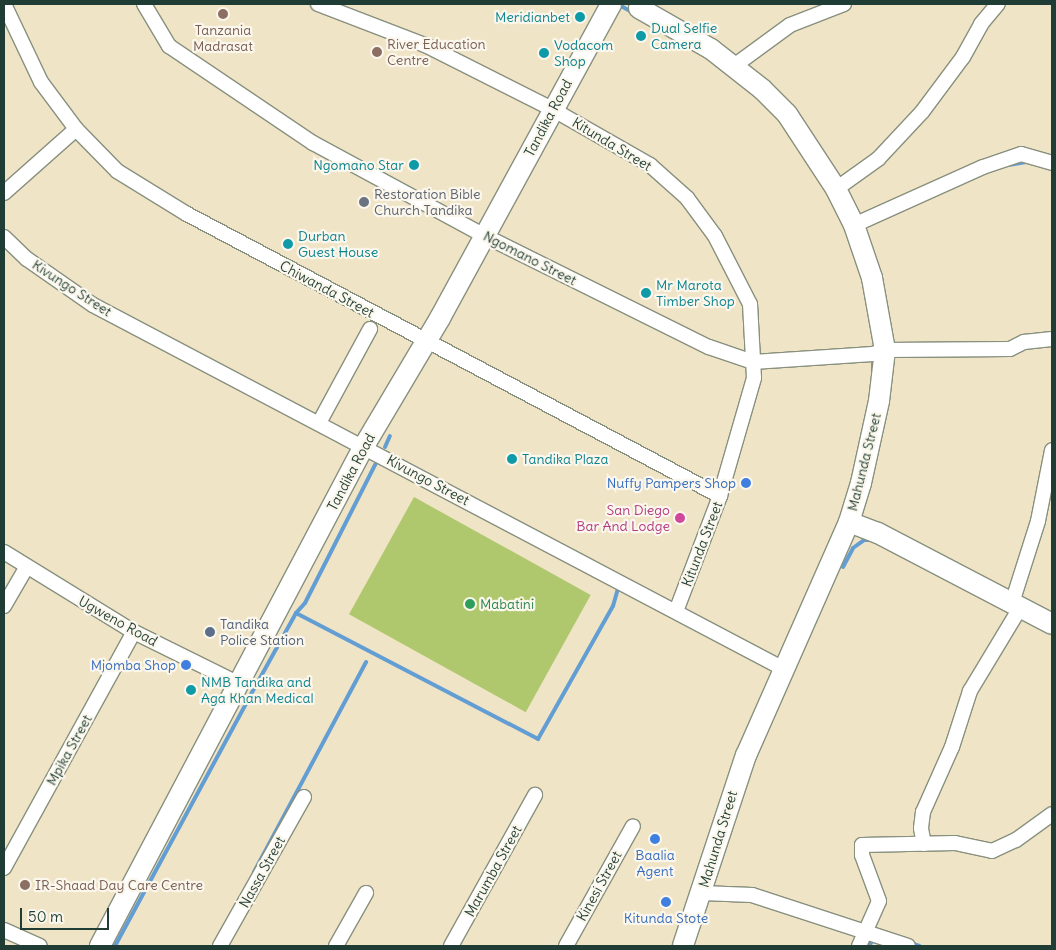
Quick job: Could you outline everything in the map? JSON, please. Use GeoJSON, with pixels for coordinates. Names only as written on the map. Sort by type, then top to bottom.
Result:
{"type":"FeatureCollection","features":[{"type":"Feature","properties":{"kind":"street","name":"Chiwanda Street"},"geometry":{"type":"LineString","coordinates":[[4,4],[28,59],[76,129],[117,170],[179,209],[720,496]]}},
{"type":"Feature","properties":{"kind":"street","name":"Ngomano Street"},"geometry":{"type":"LineString","coordinates":[[144,4],[169,46],[235,94],[313,143],[485,236],[709,347],[753,362],[873,354],[885,350],[1010,349],[1024,342],[1052,339]]}},
{"type":"Feature","properties":{"kind":"street","name":"Kitunda Street"},"geometry":{"type":"LineString","coordinates":[[318,4],[424,45],[552,109],[650,165],[687,198],[715,236],[745,289],[750,304],[754,378],[746,414],[720,496],[676,611]]}},
{"type":"Feature","properties":{"kind":"street","name":"Tandika Road"},"geometry":{"type":"LineString","coordinates":[[100,946],[237,684],[279,612],[364,446],[485,236],[552,109],[611,4]]}},
{"type":"Feature","properties":{"kind":"street"},"geometry":{"type":"LineString","coordinates":[[660,4],[673,26]]}},
{"type":"Feature","properties":{"kind":"street"},"geometry":{"type":"LineString","coordinates":[[734,66],[790,25],[844,4]]}},
{"type":"Feature","properties":{"kind":"street"},"geometry":{"type":"LineString","coordinates":[[836,189],[878,159],[922,112],[963,57],[981,24],[998,4]]}},
{"type":"Feature","properties":{"kind":"street","name":"Mahunda Street"},"geometry":{"type":"LineString","coordinates":[[638,5],[734,66],[787,114],[836,189],[854,225],[872,278],[885,350],[863,474],[849,522],[782,668],[729,800],[702,893],[683,946]]}},
{"type":"Feature","properties":{"kind":"street"},"geometry":{"type":"LineString","coordinates":[[4,194],[76,129]]}},
{"type":"Feature","properties":{"kind":"street"},"geometry":{"type":"LineString","coordinates":[[854,225],[983,166],[1021,154],[1052,163]]}},
{"type":"Feature","properties":{"kind":"street","name":"Kivungo Street"},"geometry":{"type":"LineString","coordinates":[[4,237],[28,259],[93,305],[364,446],[782,668]]}},
{"type":"Feature","properties":{"kind":"street"},"geometry":{"type":"LineString","coordinates":[[319,423],[370,329]]}},
{"type":"Feature","properties":{"kind":"street"},"geometry":{"type":"LineString","coordinates":[[924,844],[921,828],[924,812],[952,747],[970,691],[1016,605],[1038,521],[1052,450]]}},
{"type":"Feature","properties":{"kind":"street"},"geometry":{"type":"LineString","coordinates":[[849,522],[878,533],[1052,624]]}},
{"type":"Feature","properties":{"kind":"street","name":"Ugweno Road"},"geometry":{"type":"LineString","coordinates":[[4,552],[26,568],[134,632],[237,684]]}},
{"type":"Feature","properties":{"kind":"street"},"geometry":{"type":"LineString","coordinates":[[4,606],[26,568]]}},
{"type":"Feature","properties":{"kind":"street","name":"Mpika Street"},"geometry":{"type":"LineString","coordinates":[[4,868],[134,632]]}},
{"type":"Feature","properties":{"kind":"street","name":"Marumba Street"},"geometry":{"type":"LineString","coordinates":[[451,946],[534,795]]}},
{"type":"Feature","properties":{"kind":"street","name":"Nassa Street"},"geometry":{"type":"LineString","coordinates":[[220,946],[304,797]]}},
{"type":"Feature","properties":{"kind":"street"},"geometry":{"type":"LineString","coordinates":[[859,946],[867,933],[879,901],[862,855],[862,844],[955,843],[992,851],[1016,840],[1052,814]]}},
{"type":"Feature","properties":{"kind":"street","name":"Kinesi Street"},"geometry":{"type":"LineString","coordinates":[[566,946],[632,826]]}},
{"type":"Feature","properties":{"kind":"street"},"geometry":{"type":"LineString","coordinates":[[336,946],[366,893]]}},
{"type":"Feature","properties":{"kind":"street"},"geometry":{"type":"LineString","coordinates":[[702,893],[752,895],[908,946]]}},
{"type":"Feature","properties":{"kind":"street"},"geometry":{"type":"LineString","coordinates":[[4,930],[40,946]]}},
{"type":"Feature","properties":{"kind":"green space","name":"Mabatini"},"geometry":{"type":"Polygon","coordinates":[[[414,497],[591,595],[526,712],[349,614],[414,497]]]}},
{"type":"Feature","properties":{"kind":"waterway"},"geometry":{"type":"LineString","coordinates":[[621,6],[632,12]]}},
{"type":"Feature","properties":{"kind":"waterway"},"geometry":{"type":"LineString","coordinates":[[1008,165],[1028,162]]}},
{"type":"Feature","properties":{"kind":"waterway"},"geometry":{"type":"LineString","coordinates":[[873,357],[873,373]]}},
{"type":"Feature","properties":{"kind":"waterway"},"geometry":{"type":"LineString","coordinates":[[385,447],[390,436]]}},
{"type":"Feature","properties":{"kind":"waterway"},"geometry":{"type":"LineString","coordinates":[[115,946],[250,696],[296,613],[305,603],[378,459]]}},
{"type":"Feature","properties":{"kind":"waterway"},"geometry":{"type":"LineString","coordinates":[[843,567],[853,548],[864,540],[874,540]]}},
{"type":"Feature","properties":{"kind":"waterway"},"geometry":{"type":"LineString","coordinates":[[296,613],[538,739],[613,606],[618,588],[615,586]]}},
{"type":"Feature","properties":{"kind":"waterway"},"geometry":{"type":"LineString","coordinates":[[254,872],[366,662]]}},
{"type":"Feature","properties":{"kind":"waterway"},"geometry":{"type":"LineString","coordinates":[[869,946],[874,938]]}},
{"type":"Feature","properties":{"kind":"waterway"},"geometry":{"type":"LineString","coordinates":[[910,943],[920,946]]}},
{"type":"Feature","properties":{"kind":"place","name":"Tanzania Madrasat"},"geometry":{"type":"Point","coordinates":[223,14]}},
{"type":"Feature","properties":{"kind":"place","name":"Meridianbet"},"geometry":{"type":"Point","coordinates":[580,17]}},
{"type":"Feature","properties":{"kind":"place","name":"Dual Selfie Camera"},"geometry":{"type":"Point","coordinates":[641,36]}},
{"type":"Feature","properties":{"kind":"place","name":"River Education Centre"},"geometry":{"type":"Point","coordinates":[377,52]}},
{"type":"Feature","properties":{"kind":"place","name":"Vodacom Shop"},"geometry":{"type":"Point","coordinates":[544,53]}},
{"type":"Feature","properties":{"kind":"place","name":"Ngomano Star"},"geometry":{"type":"Point","coordinates":[414,165]}},
{"type":"Feature","properties":{"kind":"place","name":"Restoration Bible Church Tandika"},"geometry":{"type":"Point","coordinates":[364,202]}},
{"type":"Feature","properties":{"kind":"place","name":"Durban Guest House"},"geometry":{"type":"Point","coordinates":[288,244]}},
{"type":"Feature","properties":{"kind":"place","name":"Mr Marota Timber Shop"},"geometry":{"type":"Point","coordinates":[646,293]}},
{"type":"Feature","properties":{"kind":"place","name":"Tandika Plaza"},"geometry":{"type":"Point","coordinates":[512,459]}},
{"type":"Feature","properties":{"kind":"place","name":"Nuffy Pampers Shop"},"geometry":{"type":"Point","coordinates":[746,483]}},
{"type":"Feature","properties":{"kind":"place","name":"San Diego Bar And Lodge"},"geometry":{"type":"Point","coordinates":[680,518]}},
{"type":"Feature","properties":{"kind":"place","name":"Mabatini"},"geometry":{"type":"Point","coordinates":[470,604]}},
{"type":"Feature","properties":{"kind":"place","name":"Tandika Police Station"},"geometry":{"type":"Point","coordinates":[210,632]}},
{"type":"Feature","properties":{"kind":"place","name":"Mjomba Shop"},"geometry":{"type":"Point","coordinates":[186,665]}},
{"type":"Feature","properties":{"kind":"place","name":"NMB Tandika and Aga Khan Medical"},"geometry":{"type":"Point","coordinates":[191,690]}},
{"type":"Feature","properties":{"kind":"place","name":"Baalia Agent"},"geometry":{"type":"Point","coordinates":[655,839]}},
{"type":"Feature","properties":{"kind":"place","name":"IR-Shaad Day Care Centre"},"geometry":{"type":"Point","coordinates":[25,885]}},
{"type":"Feature","properties":{"kind":"place","name":"Kitunda Stote"},"geometry":{"type":"Point","coordinates":[666,902]}}]}
